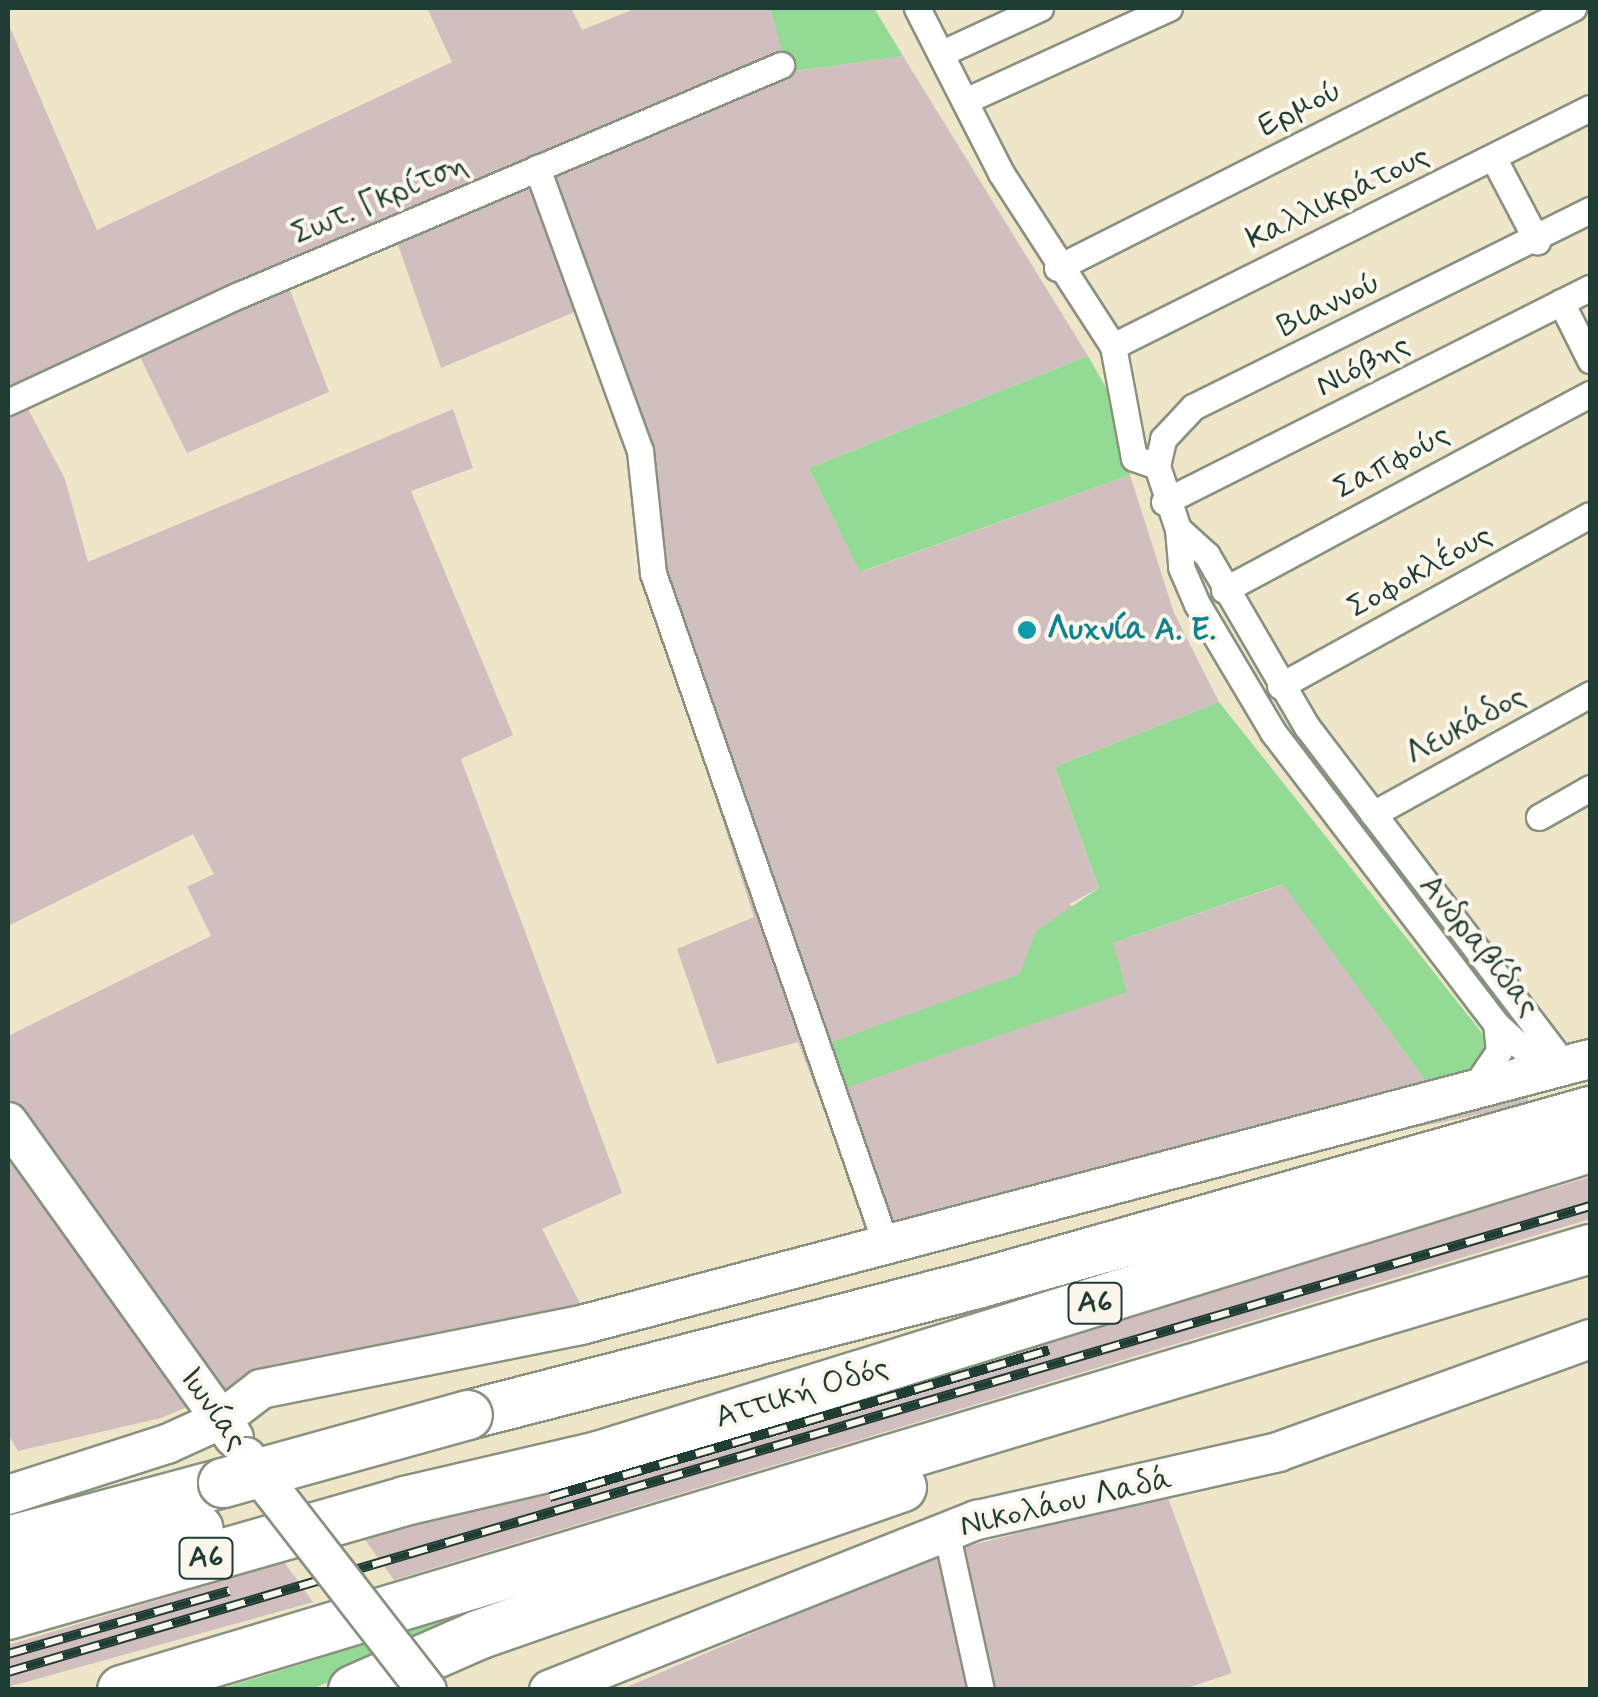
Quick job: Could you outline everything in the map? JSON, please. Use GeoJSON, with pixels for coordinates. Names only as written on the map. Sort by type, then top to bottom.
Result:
{"type":"FeatureCollection","features":[{"type":"Feature","properties":{"kind":"highway"},"geometry":{"type":"LineString","coordinates":[[8,1540],[958,1290],[1590,1111]]}},
{"type":"Feature","properties":{"kind":"highway","name":"Αττική Οδός"},"geometry":{"type":"LineString","coordinates":[[8,1615],[405,1501],[598,1456],[1590,1148]]}},
{"type":"Feature","properties":{"kind":"highway"},"geometry":{"type":"LineString","coordinates":[[122,1690],[1590,1249]]}},
{"type":"Feature","properties":{"kind":"highway"},"geometry":{"type":"LineString","coordinates":[[353,1690],[478,1636],[712,1558],[982,1456],[1126,1390]]}},
{"type":"Feature","properties":{"kind":"highway"},"geometry":{"type":"LineString","coordinates":[[8,1580],[267,1514],[405,1501]]}},
{"type":"Feature","properties":{"kind":"street"},"geometry":{"type":"LineString","coordinates":[[917,8],[1057,268],[1112,346],[1134,458],[1157,466],[1164,502]]}},
{"type":"Feature","properties":{"kind":"street"},"geometry":{"type":"LineString","coordinates":[[942,53],[1040,8]]}},
{"type":"Feature","properties":{"kind":"street"},"geometry":{"type":"LineString","coordinates":[[967,100],[1168,8]]}},
{"type":"Feature","properties":{"kind":"street","name":"Ερμού"},"geometry":{"type":"LineString","coordinates":[[1057,268],[1572,8]]}},
{"type":"Feature","properties":{"kind":"street","name":"Σωτ. Γκρίτση"},"geometry":{"type":"LineString","coordinates":[[8,402],[537,168],[781,65]]}},
{"type":"Feature","properties":{"kind":"street","name":"Καλλικράτους"},"geometry":{"type":"LineString","coordinates":[[1112,346],[1590,108]]}},
{"type":"Feature","properties":{"kind":"street"},"geometry":{"type":"LineString","coordinates":[[1494,159],[1537,241]]}},
{"type":"Feature","properties":{"kind":"street"},"geometry":{"type":"LineString","coordinates":[[537,168],[640,452],[654,574],[885,1242]]}},
{"type":"Feature","properties":{"kind":"street","name":"Βιαννού"},"geometry":{"type":"LineString","coordinates":[[1157,466],[1163,439],[1192,407],[1537,241],[1590,210]]}},
{"type":"Feature","properties":{"kind":"street","name":"Νιόβης"},"geometry":{"type":"LineString","coordinates":[[1164,502],[1590,288]]}},
{"type":"Feature","properties":{"kind":"street"},"geometry":{"type":"LineString","coordinates":[[1561,302],[1590,360]]}},
{"type":"Feature","properties":{"kind":"street","name":"Σαπφούς"},"geometry":{"type":"LineString","coordinates":[[1224,590],[1590,394]]}},
{"type":"Feature","properties":{"kind":"street","name":"Ανδραβίδας"},"geometry":{"type":"LineString","coordinates":[[1164,502],[1178,529],[1207,555],[1280,686],[1373,814],[1579,1063]]}},
{"type":"Feature","properties":{"kind":"street","name":"Σοφοκλέους"},"geometry":{"type":"LineString","coordinates":[[1280,686],[1590,515]]}},
{"type":"Feature","properties":{"kind":"street","name":"Ανδραβίδας"},"geometry":{"type":"LineString","coordinates":[[1178,529],[1181,567],[1253,702],[1496,1024],[1528,1053],[1579,1063]]}},
{"type":"Feature","properties":{"kind":"street","name":"Λευκάδος"},"geometry":{"type":"LineString","coordinates":[[1373,814],[1590,694]]}},
{"type":"Feature","properties":{"kind":"street"},"geometry":{"type":"LineString","coordinates":[[1540,817],[1590,788]]}},
{"type":"Feature","properties":{"kind":"street"},"geometry":{"type":"LineString","coordinates":[[1468,1093],[1494,1067],[1496,1024]]}},
{"type":"Feature","properties":{"kind":"street"},"geometry":{"type":"LineString","coordinates":[[8,1495],[60,1483],[222,1419],[261,1390],[297,1380],[563,1329],[1579,1063]]}},
{"type":"Feature","properties":{"kind":"street","name":"Ιωνίας"},"geometry":{"type":"LineString","coordinates":[[8,1122],[246,1457],[426,1690]]}},
{"type":"Feature","properties":{"kind":"street","name":"Νικολάου Λαδά"},"geometry":{"type":"LineString","coordinates":[[548,1690],[946,1531],[1278,1452],[1590,1339]]}},
{"type":"Feature","properties":{"kind":"street"},"geometry":{"type":"LineString","coordinates":[[946,1531],[982,1690]]}},
{"type":"Feature","properties":{"kind":"shaded area"},"geometry":{"type":"Polygon","coordinates":[[[427,8],[571,8],[582,30],[637,8],[770,8],[789,72],[903,56],[1088,356],[809,468],[861,572],[1130,475],[1174,613],[1219,702],[1055,767],[1099,888],[1069,904],[1113,943],[1284,884],[1441,1102],[1521,1082],[1530,1104],[873,1240],[798,1042],[717,1064],[677,949],[754,917],[649,594],[652,500],[577,311],[441,368],[396,239],[288,285],[329,392],[187,453],[136,349],[25,403],[65,479],[88,562],[453,409],[473,468],[411,491],[513,735],[461,759],[622,1193],[542,1229],[588,1319],[285,1366],[161,1418],[18,1451],[8,1435],[8,1036],[211,936],[187,887],[214,874],[193,834],[8,926],[8,23],[97,230],[452,62],[427,8]]]}},
{"type":"Feature","properties":{"kind":"shaded area"},"geometry":{"type":"Polygon","coordinates":[[[1590,1177],[1590,1219],[394,1580],[363,1537],[1590,1177]]]}},
{"type":"Feature","properties":{"kind":"shaded area"},"geometry":{"type":"Polygon","coordinates":[[[1167,1495],[1232,1673],[1181,1690],[620,1690],[937,1554],[1167,1495]]]}},
{"type":"Feature","properties":{"kind":"shaded area"},"geometry":{"type":"Polygon","coordinates":[[[284,1562],[313,1602],[8,1687],[8,1645],[284,1562]]]}},
{"type":"Feature","properties":{"kind":"green space"},"geometry":{"type":"Polygon","coordinates":[[[770,8],[874,8],[903,56],[788,72],[770,8]]]}},
{"type":"Feature","properties":{"kind":"green space"},"geometry":{"type":"Polygon","coordinates":[[[1088,356],[1112,398],[1130,475],[860,572],[809,468],[1088,356]]]}},
{"type":"Feature","properties":{"kind":"green space"},"geometry":{"type":"Polygon","coordinates":[[[1219,702],[1521,1082],[1441,1102],[1283,884],[1113,943],[1127,992],[842,1089],[827,1044],[1020,974],[1036,931],[1099,888],[1055,767],[1219,702]]]}},
{"type":"Feature","properties":{"kind":"green space"},"geometry":{"type":"Polygon","coordinates":[[[668,1550],[311,1689],[221,1689],[668,1550]]]}},
{"type":"Feature","properties":{"kind":"railway"},"geometry":{"type":"LineString","coordinates":[[8,1672],[1590,1206]]}},
{"type":"Feature","properties":{"kind":"railway"},"geometry":{"type":"LineString","coordinates":[[550,1497],[1049,1350]]}},
{"type":"Feature","properties":{"kind":"railway"},"geometry":{"type":"LineString","coordinates":[[8,1654],[229,1591]]}},
{"type":"Feature","properties":{"kind":"place","name":"Λυχνία A. E."},"geometry":{"type":"Point","coordinates":[1027,630]}}]}
